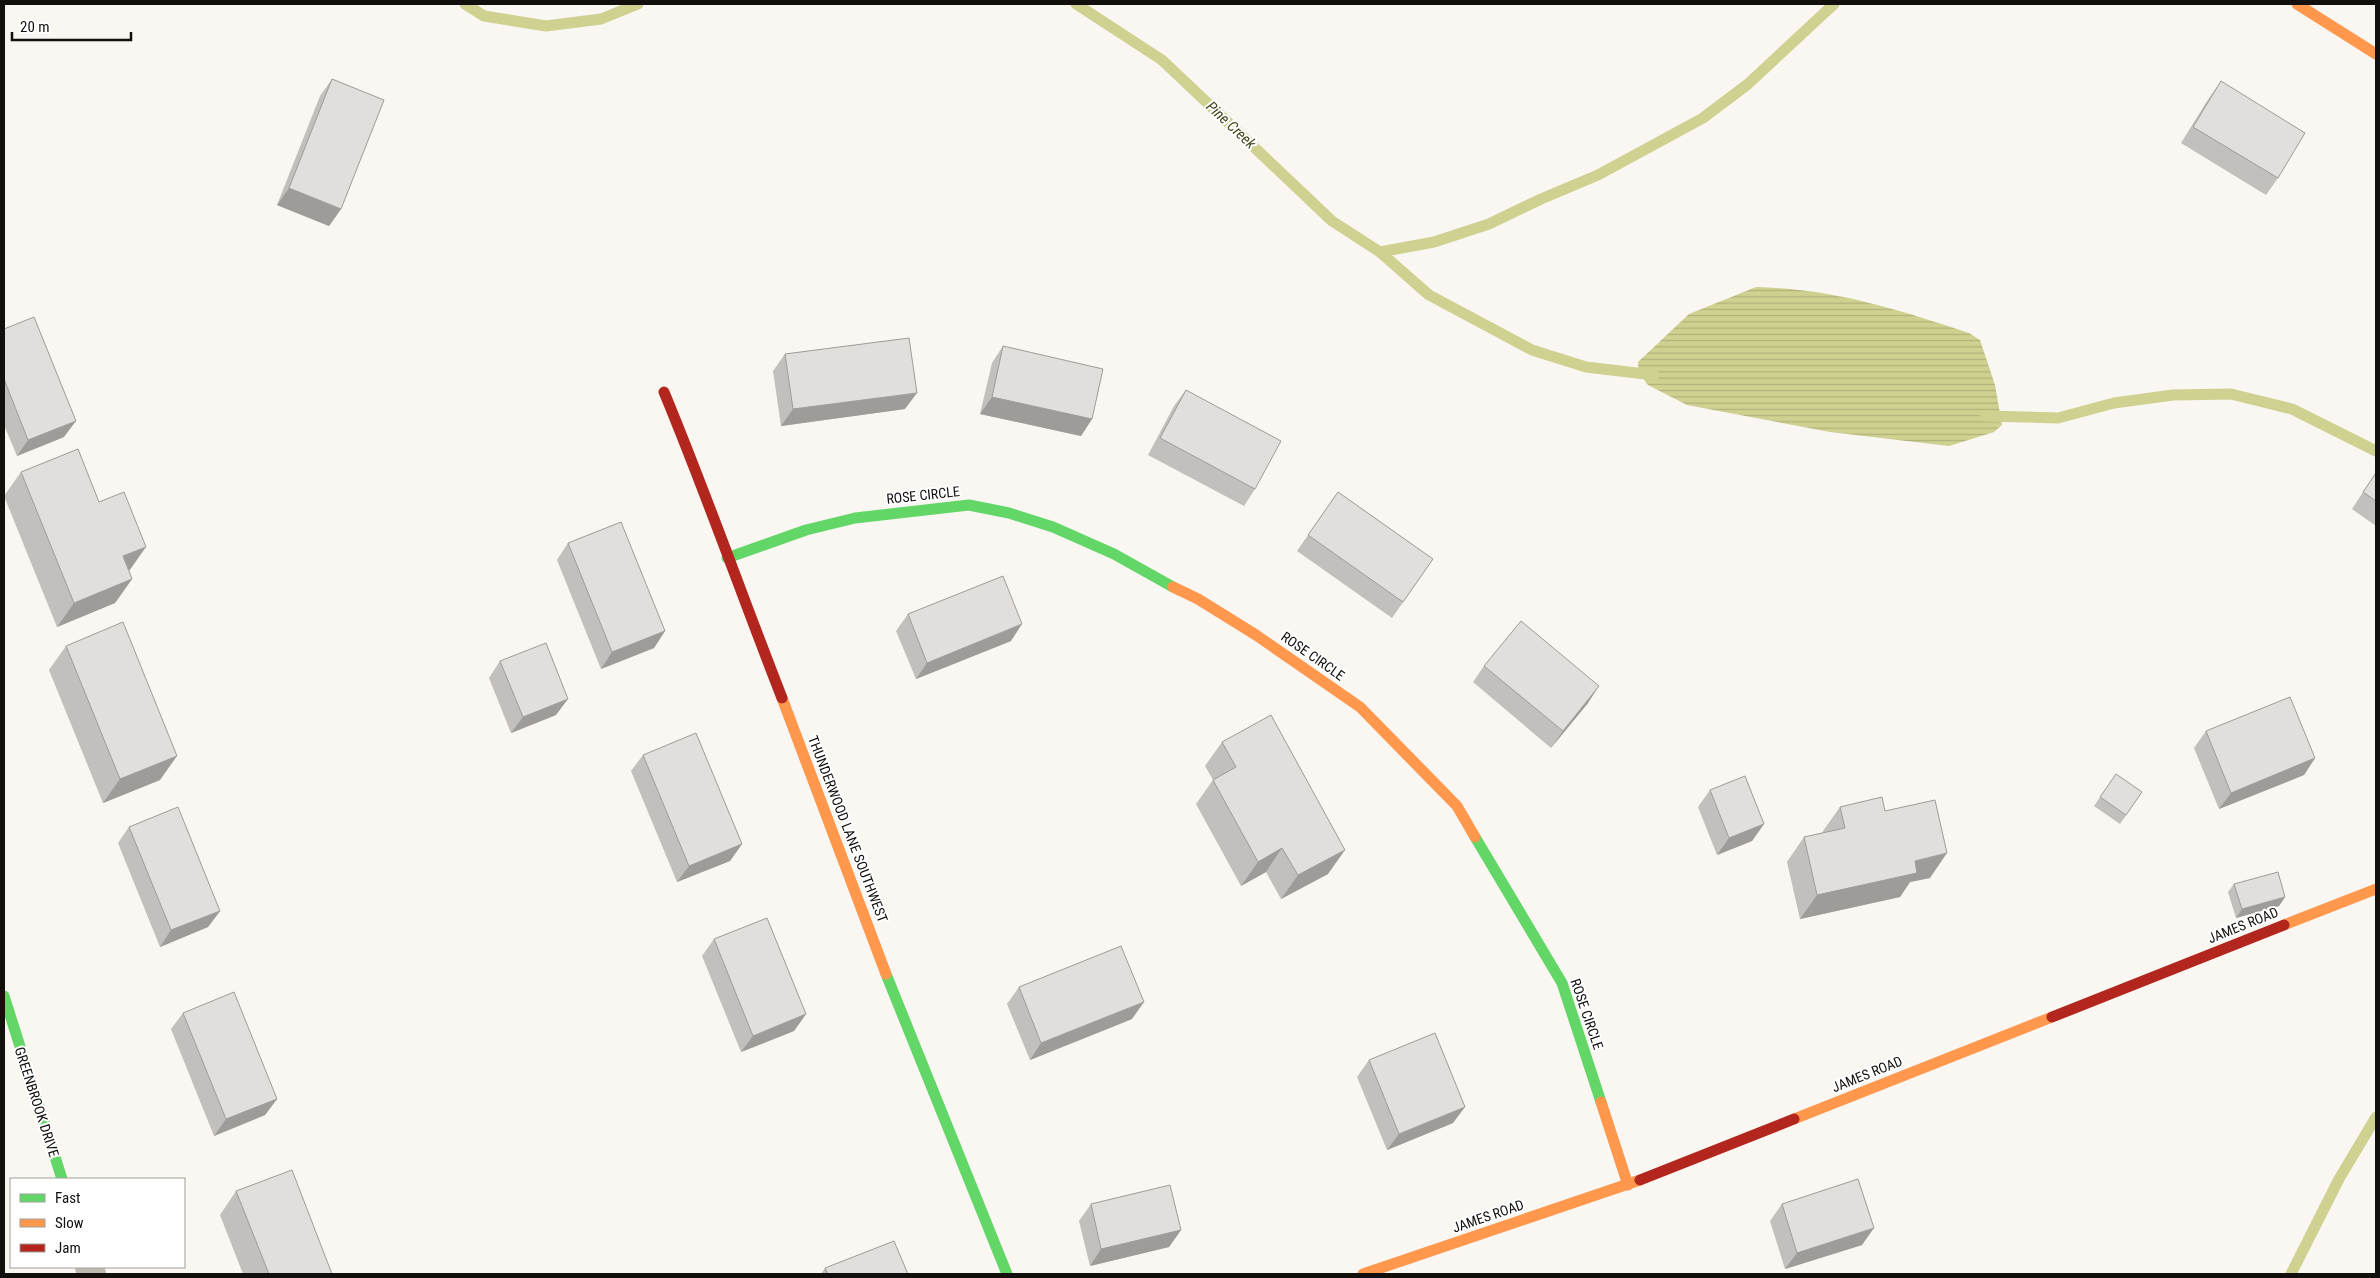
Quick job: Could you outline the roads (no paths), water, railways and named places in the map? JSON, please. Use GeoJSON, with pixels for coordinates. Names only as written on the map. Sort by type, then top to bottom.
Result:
{"type":"FeatureCollection","features":[{"type":"Feature","properties":{"kind":"street"},"geometry":{"type":"LineString","coordinates":[[2297,4],[2376,54]]}},
{"type":"Feature","properties":{"kind":"street","name":"THUNDERWOOD LANE SOUTHWEST"},"geometry":{"type":"LineString","coordinates":[[664,392],[695,467],[727,558],[801,745],[896,999],[1007,1274]]}},
{"type":"Feature","properties":{"kind":"street","name":"ROSE CIRCLE"},"geometry":{"type":"LineString","coordinates":[[727,558],[806,530],[855,518],[969,505],[1009,513],[1053,527],[1114,554],[1163,582],[1198,599],[1256,635],[1352,701],[1458,806],[1562,983],[1628,1185]]}},
{"type":"Feature","properties":{"kind":"street","name":"JAMES ROAD"},"geometry":{"type":"LineString","coordinates":[[1363,1274],[1628,1185],[2376,889]]}},
{"type":"Feature","properties":{"kind":"street","name":"GREENBROOK DRIVE"},"geometry":{"type":"LineString","coordinates":[[4,996],[62,1178]]}},
{"type":"Feature","properties":{"kind":"waterway","name":"Pine Creek"},"geometry":{"type":"LineString","coordinates":[[465,4],[484,16],[546,26],[601,19],[638,4]]}},
{"type":"Feature","properties":{"kind":"waterway","name":"Pine Creek"},"geometry":{"type":"LineString","coordinates":[[1076,4],[1162,60],[1332,221],[1380,252],[1429,295],[1532,350],[1586,367],[1654,375]]}},
{"type":"Feature","properties":{"kind":"waterway"},"geometry":{"type":"LineString","coordinates":[[1380,252],[1434,242],[1489,224],[1598,175],[1703,118],[1748,84],[1834,4]]}},
{"type":"Feature","properties":{"kind":"waterway"},"geometry":{"type":"LineString","coordinates":[[1985,416],[2058,418],[2114,403],[2173,395],[2231,394],[2292,409],[2376,451]]}},
{"type":"Feature","properties":{"kind":"waterway"},"geometry":{"type":"LineString","coordinates":[[2291,1274],[2339,1179],[2376,1117]]}}]}
